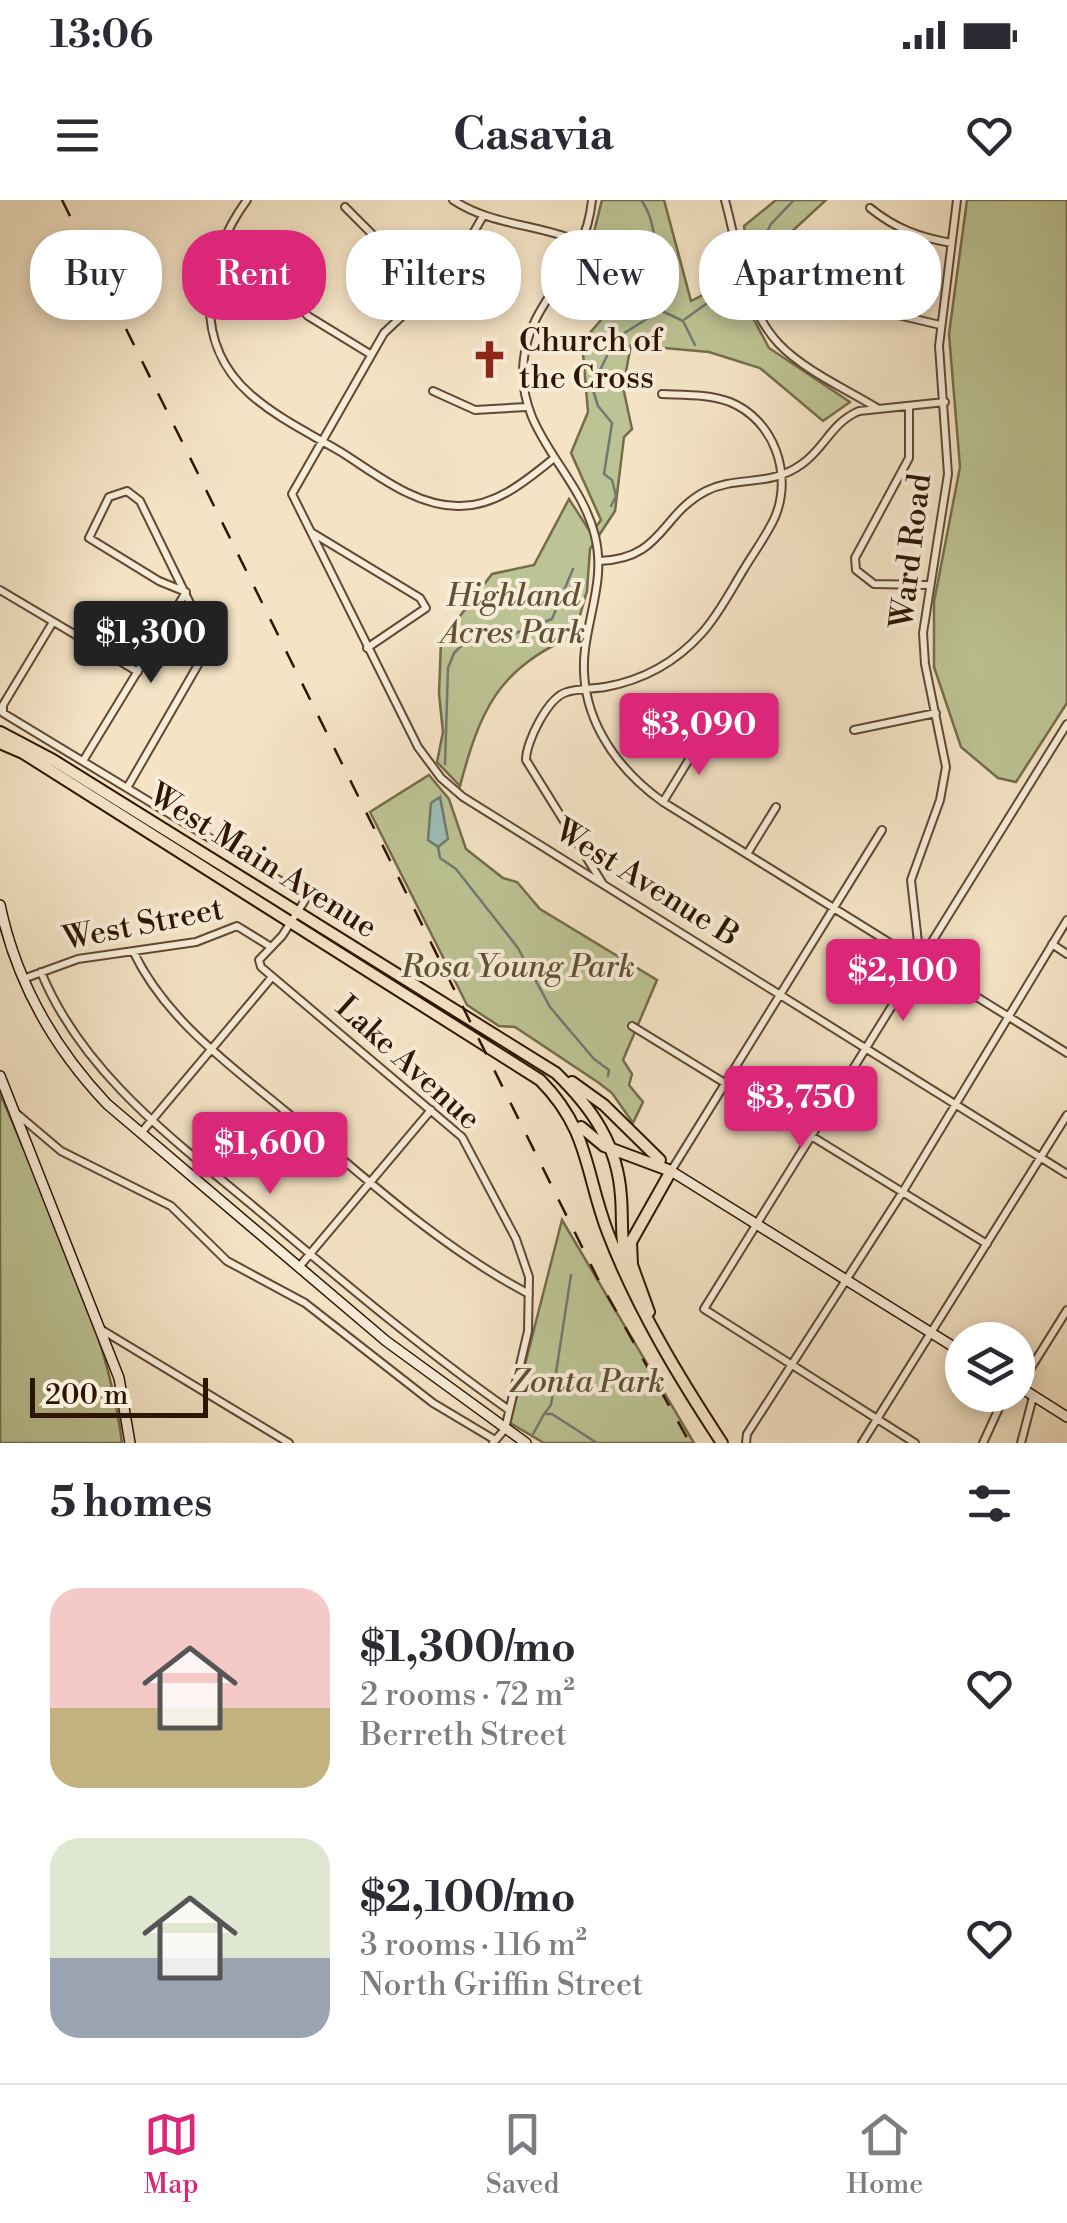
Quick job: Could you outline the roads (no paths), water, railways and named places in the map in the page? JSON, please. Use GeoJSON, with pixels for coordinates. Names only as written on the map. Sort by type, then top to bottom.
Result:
{"type":"FeatureCollection","features":[{"type":"Feature","properties":{"kind":"main road","name":"West Main Avenue"},"geometry":{"type":"LineString","coordinates":[[0,732],[26,744],[534,1075],[559,1101],[580,1136],[606,1229],[641,1312],[722,1443]]}},
{"type":"Feature","properties":{"kind":"main road","name":"West Main Avenue"},"geometry":{"type":"LineString","coordinates":[[0,743],[23,753],[556,1073],[590,1109],[611,1149],[620,1189],[624,1254],[658,1336]]}},
{"type":"Feature","properties":{"kind":"main road"},"geometry":{"type":"LineString","coordinates":[[0,754],[23,753]]}},
{"type":"Feature","properties":{"kind":"main road"},"geometry":{"type":"LineString","coordinates":[[556,1073],[604,1105],[669,1169]]}},
{"type":"Feature","properties":{"kind":"main road"},"geometry":{"type":"LineString","coordinates":[[534,1075],[557,1092],[587,1134],[611,1149],[669,1169]]}},
{"type":"Feature","properties":{"kind":"main road"},"geometry":{"type":"LineString","coordinates":[[649,1312],[632,1265],[631,1242],[669,1169]]}},
{"type":"Feature","properties":{"kind":"street"},"geometry":{"type":"LineString","coordinates":[[247,200],[217,248],[210,273],[209,310],[222,354],[248,392],[407,494],[461,507],[517,488],[553,460]]}},
{"type":"Feature","properties":{"kind":"street"},"geometry":{"type":"LineString","coordinates":[[453,200],[483,216],[550,230]]}},
{"type":"Feature","properties":{"kind":"street"},"geometry":{"type":"LineString","coordinates":[[586,230],[592,200]]}},
{"type":"Feature","properties":{"kind":"street"},"geometry":{"type":"LineString","coordinates":[[726,200],[748,290],[761,319],[780,345],[878,408]]}},
{"type":"Feature","properties":{"kind":"street","name":"Ward Road"},"geometry":{"type":"LineString","coordinates":[[920,962],[911,887],[916,858],[944,782],[944,750],[925,664],[928,585],[948,474],[940,325],[957,200]]}},
{"type":"Feature","properties":{"kind":"street"},"geometry":{"type":"LineString","coordinates":[[344,208],[367,230]]}},
{"type":"Feature","properties":{"kind":"street"},"geometry":{"type":"LineString","coordinates":[[870,208],[890,225],[918,237],[951,243]]}},
{"type":"Feature","properties":{"kind":"street"},"geometry":{"type":"LineString","coordinates":[[475,230],[483,216]]}},
{"type":"Feature","properties":{"kind":"street"},"geometry":{"type":"LineString","coordinates":[[541,316],[528,338],[522,376],[526,406],[553,460],[587,510],[599,561],[584,650],[587,689],[592,716],[618,764],[664,802],[1067,1053]]}},
{"type":"Feature","properties":{"kind":"street"},"geometry":{"type":"LineString","coordinates":[[315,320],[370,354]]}},
{"type":"Feature","properties":{"kind":"street"},"geometry":{"type":"LineString","coordinates":[[320,439],[395,320]]}},
{"type":"Feature","properties":{"kind":"street"},"geometry":{"type":"LineString","coordinates":[[920,320],[940,325]]}},
{"type":"Feature","properties":{"kind":"street"},"geometry":{"type":"LineString","coordinates":[[433,390],[474,410],[526,406]]}},
{"type":"Feature","properties":{"kind":"street"},"geometry":{"type":"LineString","coordinates":[[604,885],[526,760],[526,749],[555,700],[565,692],[650,673],[678,656],[705,630],[776,513],[781,476],[774,444],[752,416],[713,397],[662,394]]}},
{"type":"Feature","properties":{"kind":"street"},"geometry":{"type":"LineString","coordinates":[[599,561],[633,556],[647,549],[679,512],[710,489],[781,476],[806,462],[846,417],[878,408],[945,402]]}},
{"type":"Feature","properties":{"kind":"street"},"geometry":{"type":"LineString","coordinates":[[909,407],[909,458],[855,558],[856,570],[874,584],[928,585]]}},
{"type":"Feature","properties":{"kind":"street","name":"West Avenue B"},"geometry":{"type":"LineString","coordinates":[[320,439],[292,494],[418,747],[441,778],[463,797],[1067,1174]]}},
{"type":"Feature","properties":{"kind":"street"},"geometry":{"type":"LineString","coordinates":[[127,788],[209,652],[209,641],[186,592],[138,498],[123,490],[108,500],[88,532],[91,540],[159,581],[186,592]]}},
{"type":"Feature","properties":{"kind":"street"},"geometry":{"type":"LineString","coordinates":[[310,531],[420,598],[426,608],[368,648]]}},
{"type":"Feature","properties":{"kind":"street"},"geometry":{"type":"LineString","coordinates":[[0,590],[138,672]]}},
{"type":"Feature","properties":{"kind":"street"},"geometry":{"type":"LineString","coordinates":[[83,761],[186,592]]}},
{"type":"Feature","properties":{"kind":"street"},"geometry":{"type":"LineString","coordinates":[[53,622],[1,710],[307,896],[259,963],[272,978],[140,1134]]}},
{"type":"Feature","properties":{"kind":"street"},"geometry":{"type":"LineString","coordinates":[[854,730],[936,713]]}},
{"type":"Feature","properties":{"kind":"street"},"geometry":{"type":"LineString","coordinates":[[915,1443],[704,1311],[1067,724]]}},
{"type":"Feature","properties":{"kind":"street"},"geometry":{"type":"LineString","coordinates":[[664,802],[704,735]]}},
{"type":"Feature","properties":{"kind":"street"},"geometry":{"type":"LineString","coordinates":[[747,854],[776,808]]}},
{"type":"Feature","properties":{"kind":"street"},"geometry":{"type":"LineString","coordinates":[[882,830],[669,1169],[945,1341]]}},
{"type":"Feature","properties":{"kind":"street"},"geometry":{"type":"LineString","coordinates":[[0,905],[23,979],[44,1022],[76,1070],[140,1134],[386,1341],[526,1443]]}},
{"type":"Feature","properties":{"kind":"street"},"geometry":{"type":"LineString","coordinates":[[746,1438],[902,1193],[1067,920]]}},
{"type":"Feature","properties":{"kind":"street","name":"West Street"},"geometry":{"type":"LineString","coordinates":[[23,979],[85,957],[196,942],[237,926],[270,947]]}},
{"type":"Feature","properties":{"kind":"street"},"geometry":{"type":"LineString","coordinates":[[1052,944],[1067,954]]}},
{"type":"Feature","properties":{"kind":"street"},"geometry":{"type":"LineString","coordinates":[[133,951],[160,996],[212,1049],[440,1241],[530,1294]]}},
{"type":"Feature","properties":{"kind":"street"},"geometry":{"type":"LineString","coordinates":[[41,972],[62,1015],[95,1062],[152,1120],[428,1352],[509,1410]]}},
{"type":"Feature","properties":{"kind":"street","name":"Lake Avenue"},"geometry":{"type":"LineString","coordinates":[[272,978],[468,1145],[516,1239],[530,1294],[528,1331],[505,1429]]}},
{"type":"Feature","properties":{"kind":"street"},"geometry":{"type":"LineString","coordinates":[[632,1026],[987,1244]]}},
{"type":"Feature","properties":{"kind":"street"},"geometry":{"type":"LineString","coordinates":[[0,1076],[120,1378],[130,1443]]}},
{"type":"Feature","properties":{"kind":"street"},"geometry":{"type":"LineString","coordinates":[[299,1267],[431,1110]]}},
{"type":"Feature","properties":{"kind":"street"},"geometry":{"type":"LineString","coordinates":[[16,1113],[61,1152],[153,1194],[227,1261],[305,1303],[433,1403],[494,1441],[505,1429]]}},
{"type":"Feature","properties":{"kind":"street"},"geometry":{"type":"LineString","coordinates":[[862,1443],[1067,1115]]}},
{"type":"Feature","properties":{"kind":"street"},"geometry":{"type":"LineString","coordinates":[[1035,1360],[1067,1310]]}},
{"type":"Feature","properties":{"kind":"street"},"geometry":{"type":"LineString","coordinates":[[99,1329],[289,1443]]}},
{"type":"Feature","properties":{"kind":"street"},"geometry":{"type":"LineString","coordinates":[[1035,1397],[1067,1418]]}},
{"type":"Feature","properties":{"kind":"street"},"geometry":{"type":"LineString","coordinates":[[983,1443],[997,1412]]}},
{"type":"Feature","properties":{"kind":"street"},"geometry":{"type":"LineString","coordinates":[[1022,1443],[1029,1412]]}},
{"type":"Feature","properties":{"kind":"water"},"geometry":{"type":"Polygon","coordinates":[[[440,797],[448,839],[438,847],[428,840],[431,803],[440,797]]]}},
{"type":"Feature","properties":{"kind":"waterway"},"geometry":{"type":"LineString","coordinates":[[611,506],[616,496],[612,480],[604,474],[612,423],[598,406],[592,387],[615,339],[653,315],[655,239],[641,200]]}},
{"type":"Feature","properties":{"kind":"waterway"},"geometry":{"type":"LineString","coordinates":[[768,230],[794,200]]}},
{"type":"Feature","properties":{"kind":"waterway"},"geometry":{"type":"LineString","coordinates":[[685,319],[699,309]]}},
{"type":"Feature","properties":{"kind":"waterway"},"geometry":{"type":"LineString","coordinates":[[679,319],[695,345]]}},
{"type":"Feature","properties":{"kind":"waterway"},"geometry":{"type":"LineString","coordinates":[[445,764],[448,668],[454,653],[477,631],[516,633],[552,619],[573,569]]}},
{"type":"Feature","properties":{"kind":"waterway"},"geometry":{"type":"LineString","coordinates":[[438,847],[440,858],[456,869],[518,948],[550,1007],[594,1059],[609,1070],[608,1076]]}},
{"type":"Feature","properties":{"kind":"waterway"},"geometry":{"type":"LineString","coordinates":[[544,1414],[551,1405],[571,1275]]}},
{"type":"Feature","properties":{"kind":"waterway"},"geometry":{"type":"LineString","coordinates":[[532,1436],[544,1414],[552,1414],[597,1443]]}},
{"type":"Feature","properties":{"kind":"railway"},"geometry":{"type":"LineString","coordinates":[[62,200],[597,1277],[690,1443]]}},
{"type":"Feature","properties":{"kind":"place","name":"Church of the Cross"},"geometry":{"type":"Point","coordinates":[489,359]}},
{"type":"Feature","properties":{"kind":"park label","name":"Highland Acres Park"},"geometry":{"type":"Point","coordinates":[513,614]}},
{"type":"Feature","properties":{"kind":"park label","name":"Rosa Young Park"},"geometry":{"type":"Point","coordinates":[518,967]}},
{"type":"Feature","properties":{"kind":"park label","name":"Zonta Park"},"geometry":{"type":"Point","coordinates":[587,1382]}}]}
